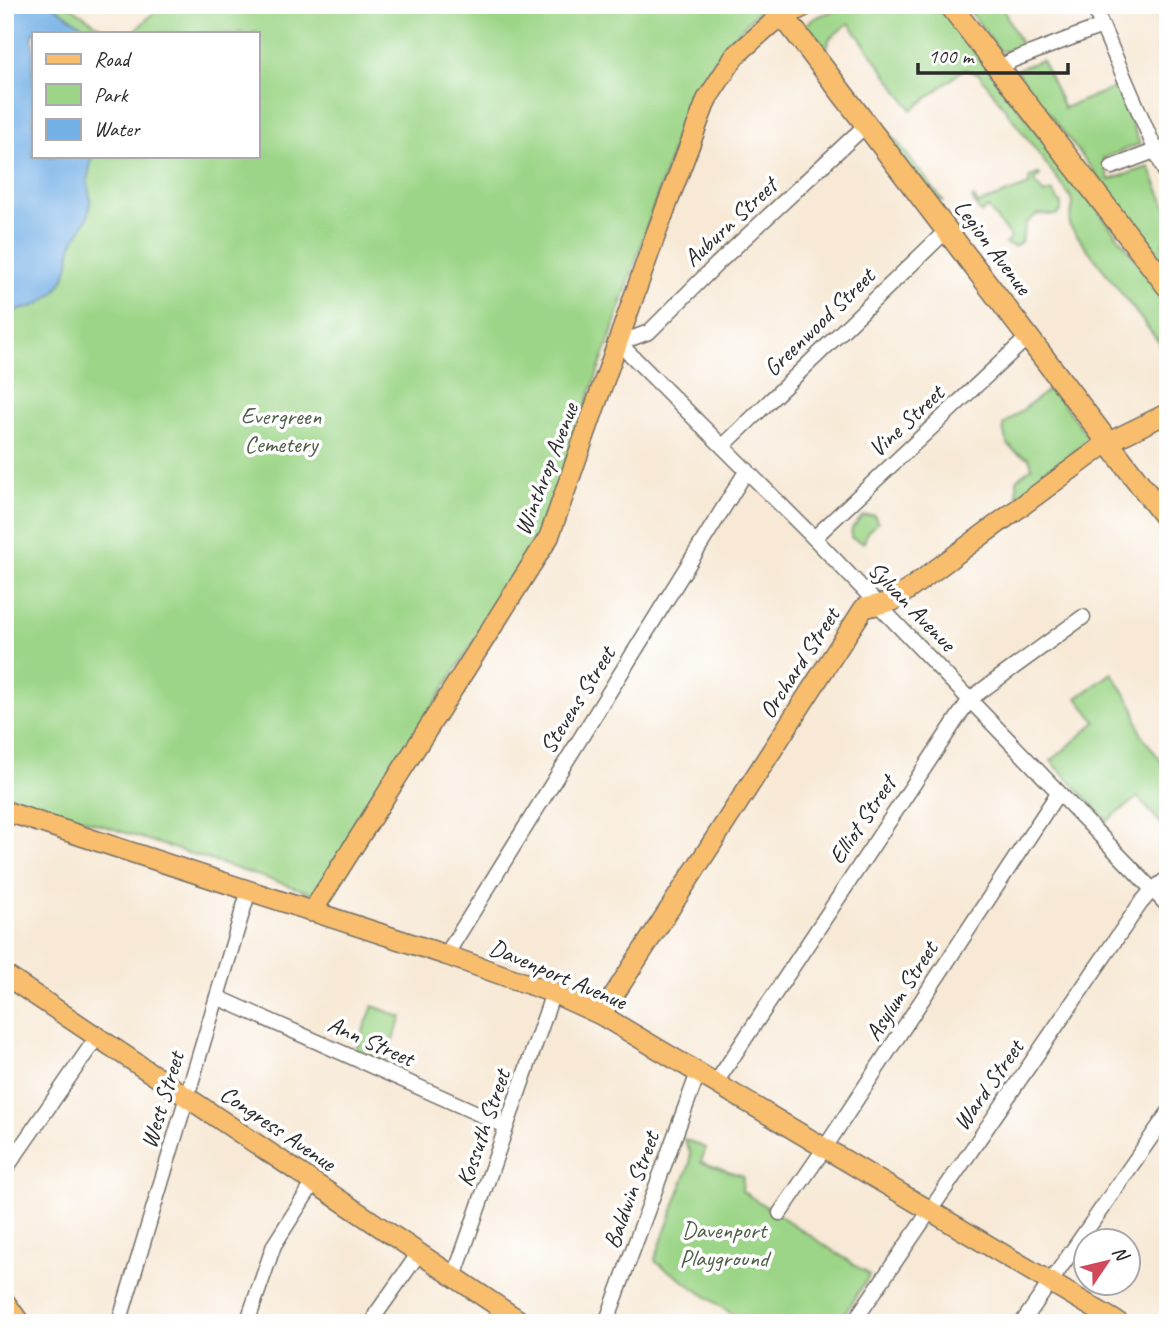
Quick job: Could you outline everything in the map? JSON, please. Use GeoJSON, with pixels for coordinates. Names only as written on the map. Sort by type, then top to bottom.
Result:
{"type":"FeatureCollection","features":[{"type":"Feature","properties":{"kind":"highway"},"geometry":{"type":"LineString","coordinates":[[950,5],[1168,286]]}},
{"type":"Feature","properties":{"kind":"highway","name":"Legion Avenue"},"geometry":{"type":"LineString","coordinates":[[780,11],[1168,521]]}},
{"type":"Feature","properties":{"kind":"main road","name":"Winthrop Avenue"},"geometry":{"type":"LineString","coordinates":[[312,912],[549,537],[698,120],[718,79],[735,56],[768,27],[780,11],[807,5]]}},
{"type":"Feature","properties":{"kind":"main road","name":"Orchard Street"},"geometry":{"type":"LineString","coordinates":[[601,1015],[864,608],[893,601],[1107,443],[1168,413]]}},
{"type":"Feature","properties":{"kind":"main road","name":"Davenport Avenue"},"geometry":{"type":"LineString","coordinates":[[5,811],[446,954],[553,993],[601,1015],[1119,1323]]}},
{"type":"Feature","properties":{"kind":"main road","name":"Congress Avenue"},"geometry":{"type":"LineString","coordinates":[[5,975],[419,1253],[513,1320]]}},
{"type":"Feature","properties":{"kind":"main road"},"geometry":{"type":"LineString","coordinates":[[5,1303],[20,1323]]}},
{"type":"Feature","properties":{"kind":"street"},"geometry":{"type":"LineString","coordinates":[[1093,5],[1162,148],[1168,179]]}},
{"type":"Feature","properties":{"kind":"street"},"geometry":{"type":"LineString","coordinates":[[999,68],[1013,60],[1102,26]]}},
{"type":"Feature","properties":{"kind":"street","name":"Auburn Street"},"geometry":{"type":"LineString","coordinates":[[619,343],[649,332],[717,264],[866,125]]}},
{"type":"Feature","properties":{"kind":"street"},"geometry":{"type":"LineString","coordinates":[[1112,167],[1162,148]]}},
{"type":"Feature","properties":{"kind":"street","name":"Greenwood Street"},"geometry":{"type":"LineString","coordinates":[[723,446],[947,230]]}},
{"type":"Feature","properties":{"kind":"street","name":"Vine Street"},"geometry":{"type":"LineString","coordinates":[[814,538],[1028,337]]}},
{"type":"Feature","properties":{"kind":"street","name":"Sylvan Avenue"},"geometry":{"type":"LineString","coordinates":[[619,343],[880,605],[1168,906]]}},
{"type":"Feature","properties":{"kind":"street","name":"Stevens Street"},"geometry":{"type":"LineString","coordinates":[[446,954],[747,470]]}},
{"type":"Feature","properties":{"kind":"street","name":"Elliot Street"},"geometry":{"type":"LineString","coordinates":[[715,1084],[970,699],[1083,617]]}},
{"type":"Feature","properties":{"kind":"street","name":"Asylum Street"},"geometry":{"type":"LineString","coordinates":[[780,1213],[1058,793]]}},
{"type":"Feature","properties":{"kind":"street","name":"Ward Street"},"geometry":{"type":"LineString","coordinates":[[853,1323],[1140,904],[1168,878]]}},
{"type":"Feature","properties":{"kind":"street","name":"West Street"},"geometry":{"type":"LineString","coordinates":[[119,1323],[249,890]]}},
{"type":"Feature","properties":{"kind":"street","name":"Kossuth Street"},"geometry":{"type":"LineString","coordinates":[[454,1277],[553,993]]}},
{"type":"Feature","properties":{"kind":"street","name":"Ann Street"},"geometry":{"type":"LineString","coordinates":[[217,997],[506,1126]]}},
{"type":"Feature","properties":{"kind":"street"},"geometry":{"type":"LineString","coordinates":[[5,1170],[97,1037]]}},
{"type":"Feature","properties":{"kind":"street","name":"Baldwin Street"},"geometry":{"type":"LineString","coordinates":[[607,1323],[698,1073]]}},
{"type":"Feature","properties":{"kind":"street"},"geometry":{"type":"LineString","coordinates":[[1022,1323],[1168,1113]]}},
{"type":"Feature","properties":{"kind":"street"},"geometry":{"type":"LineString","coordinates":[[247,1323],[274,1245],[314,1182]]}},
{"type":"Feature","properties":{"kind":"street"},"geometry":{"type":"LineString","coordinates":[[373,1323],[376,1314],[419,1253]]}},
{"type":"Feature","properties":{"kind":"green space","name":"Evergreen Cemetery"},"geometry":{"type":"Polygon","coordinates":[[[5,5],[68,5],[108,32],[32,32],[32,158],[259,158],[259,32],[134,32],[161,5],[757,5],[760,10],[721,52],[689,101],[607,347],[536,542],[315,894],[5,794],[5,5]]]}},
{"type":"Feature","properties":{"kind":"green space"},"geometry":{"type":"Polygon","coordinates":[[[939,5],[1168,301],[1168,354],[1069,225],[1073,204],[1070,196],[979,74],[964,69],[912,110],[849,23],[830,38],[826,51],[944,202],[931,196],[803,28],[813,19],[846,8],[939,5]]]}},
{"type":"Feature","properties":{"kind":"green space"},"geometry":{"type":"Polygon","coordinates":[[[965,5],[1001,5],[1021,44],[1000,51],[965,5]]]}},
{"type":"Feature","properties":{"kind":"green space"},"geometry":{"type":"Polygon","coordinates":[[[1154,5],[1168,6],[1168,37],[1154,5]]]}},
{"type":"Feature","properties":{"kind":"green space"},"geometry":{"type":"Polygon","coordinates":[[[1042,60],[1064,108],[1116,87],[1140,144],[1103,158],[1109,180],[1149,167],[1168,211],[1168,233],[1163,246],[1168,267],[1017,72],[1020,68],[1042,60]]]}},
{"type":"Feature","properties":{"kind":"green space"},"geometry":{"type":"Polygon","coordinates":[[[1039,174],[1034,181],[1044,194],[1052,191],[1061,204],[1061,211],[1056,215],[1038,214],[1026,223],[1021,242],[1014,247],[1005,244],[1011,238],[988,208],[981,213],[972,199],[974,197],[978,204],[1029,185],[1029,177],[1039,174]]]}},
{"type":"Feature","properties":{"kind":"green space"},"geometry":{"type":"Polygon","coordinates":[[[1051,388],[1088,440],[1017,496],[1017,479],[1032,467],[1029,458],[1010,447],[1003,425],[1051,388]]]}},
{"type":"Feature","properties":{"kind":"green space"},"geometry":{"type":"Polygon","coordinates":[[[874,515],[878,523],[867,532],[864,543],[851,538],[852,528],[863,516],[874,515]]]}},
{"type":"Feature","properties":{"kind":"green space"},"geometry":{"type":"Polygon","coordinates":[[[1112,673],[1133,706],[1141,734],[1168,773],[1168,832],[1138,797],[1107,821],[1051,761],[1096,722],[1077,698],[1112,673]]]}},
{"type":"Feature","properties":{"kind":"green space"},"geometry":{"type":"Polygon","coordinates":[[[373,1006],[402,1017],[384,1062],[355,1051],[373,1006]]]}},
{"type":"Feature","properties":{"kind":"green space","name":"Davenport Playground"},"geometry":{"type":"Polygon","coordinates":[[[684,1139],[706,1148],[701,1162],[743,1176],[742,1191],[870,1275],[838,1323],[745,1323],[656,1262],[690,1163],[690,1152],[684,1139]]]}},
{"type":"Feature","properties":{"kind":"water"},"geometry":{"type":"Polygon","coordinates":[[[5,5],[52,5],[89,32],[32,32],[32,158],[91,158],[89,212],[72,245],[65,275],[54,293],[37,305],[17,311],[5,311],[5,5]]]}}]}
